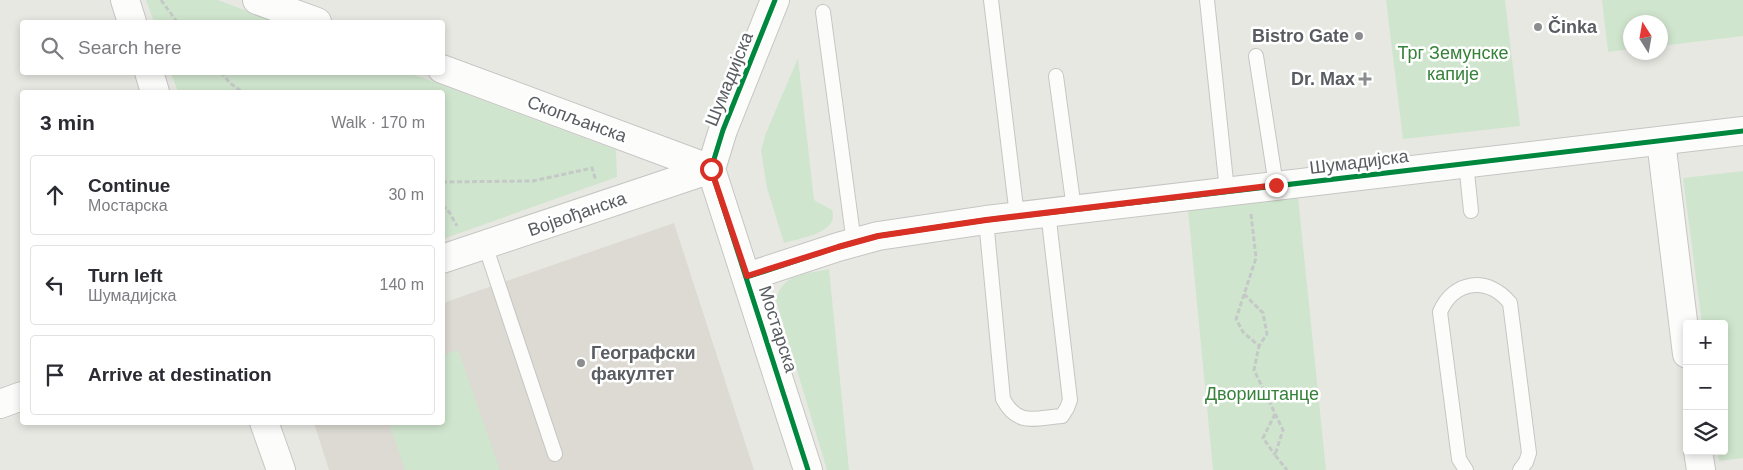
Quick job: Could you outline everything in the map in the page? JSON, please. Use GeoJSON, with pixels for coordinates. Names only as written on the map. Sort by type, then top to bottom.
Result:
{"type":"FeatureCollection","features":[{"type":"Feature","properties":{"kind":"street"},"geometry":{"type":"LineString","coordinates":[[125,0],[131,20]]}},
{"type":"Feature","properties":{"kind":"street"},"geometry":{"type":"LineString","coordinates":[[257,0],[312,20]]}},
{"type":"Feature","properties":{"kind":"street","name":"Шумадијска"},"geometry":{"type":"LineString","coordinates":[[711,169],[723,130],[775,0]]}},
{"type":"Feature","properties":{"kind":"street","name":"Скопљанска"},"geometry":{"type":"LineString","coordinates":[[445,70],[711,169]]}},
{"type":"Feature","properties":{"kind":"street"},"geometry":{"type":"LineString","coordinates":[[150,75],[154,90]]}},
{"type":"Feature","properties":{"kind":"street","name":"Шумадијска"},"geometry":{"type":"LineString","coordinates":[[747,276],[878,236],[986,220],[1743,131]]}},
{"type":"Feature","properties":{"kind":"street"},"geometry":{"type":"LineString","coordinates":[[1661,140],[1683,321]]}},
{"type":"Feature","properties":{"kind":"street","name":"Војвођанска"},"geometry":{"type":"LineString","coordinates":[[445,258],[711,169]]}},
{"type":"Feature","properties":{"kind":"street","name":"Мостарска"},"geometry":{"type":"LineString","coordinates":[[711,169],[808,470]]}},
{"type":"Feature","properties":{"kind":"street"},"geometry":{"type":"LineString","coordinates":[[0,404],[20,397]]}},
{"type":"Feature","properties":{"kind":"street"},"geometry":{"type":"LineString","coordinates":[[265,425],[281,470]]}},
{"type":"Feature","properties":{"kind":"street"},"geometry":{"type":"LineString","coordinates":[[1699,455],[1701,470]]}},
{"type":"Feature","properties":{"kind":"lane"},"geometry":{"type":"LineString","coordinates":[[991,0],[1017,216]]}},
{"type":"Feature","properties":{"kind":"lane"},"geometry":{"type":"LineString","coordinates":[[1207,0],[1237,190]]}},
{"type":"Feature","properties":{"kind":"lane"},"geometry":{"type":"LineString","coordinates":[[823,12],[854,243]]}},
{"type":"Feature","properties":{"kind":"lane"},"geometry":{"type":"LineString","coordinates":[[1256,56],[1276,185]]}},
{"type":"Feature","properties":{"kind":"lane"},"geometry":{"type":"LineString","coordinates":[[986,220],[1003,399],[1009,411],[1020,418],[1062,416],[1070,400],[1056,76]]}},
{"type":"Feature","properties":{"kind":"lane"},"geometry":{"type":"LineString","coordinates":[[1466,163],[1471,211]]}},
{"type":"Feature","properties":{"kind":"lane"},"geometry":{"type":"LineString","coordinates":[[485,245],[556,454]]}},
{"type":"Feature","properties":{"kind":"lane"},"geometry":{"type":"LineString","coordinates":[[1466,470],[1459,459],[1440,312],[1443,304],[1455,291],[1478,280],[1497,291],[1510,303],[1529,453],[1526,462],[1520,470]]}},
{"type":"Feature","properties":{"kind":"path"},"geometry":{"type":"LineString","coordinates":[[162,0],[175,20]]}},
{"type":"Feature","properties":{"kind":"path"},"geometry":{"type":"LineString","coordinates":[[224,75],[240,90]]}},
{"type":"Feature","properties":{"kind":"path"},"geometry":{"type":"LineString","coordinates":[[445,182],[533,181],[592,168],[604,205]]}},
{"type":"Feature","properties":{"kind":"path"},"geometry":{"type":"LineString","coordinates":[[1237,190],[1256,258],[1236,319],[1243,332],[1259,346]]}},
{"type":"Feature","properties":{"kind":"path"},"geometry":{"type":"LineString","coordinates":[[1244,294],[1263,313],[1267,334],[1259,346],[1254,370],[1283,430],[1276,455]]}},
{"type":"Feature","properties":{"kind":"path"},"geometry":{"type":"LineString","coordinates":[[1275,414],[1263,438],[1287,470]]}},
{"type":"Feature","properties":{"kind":"shaded area","name":"Географски факултет"},"geometry":{"type":"Polygon","coordinates":[[[674,223],[754,470],[329,470],[315,425],[445,425],[445,302],[674,223]]]}},
{"type":"Feature","properties":{"kind":"green space"},"geometry":{"type":"Polygon","coordinates":[[[146,0],[218,0],[272,20],[153,20],[146,0]]]}},
{"type":"Feature","properties":{"kind":"green space","name":"Трг Земунске капије"},"geometry":{"type":"Polygon","coordinates":[[[1386,0],[1505,0],[1520,126],[1403,139],[1386,0]]]}},
{"type":"Feature","properties":{"kind":"green space"},"geometry":{"type":"Polygon","coordinates":[[[1602,0],[1743,0],[1743,36],[1668,45],[1668,15],[1623,15],[1623,50],[1608,52],[1602,0]]]}},
{"type":"Feature","properties":{"kind":"green space"},"geometry":{"type":"Polygon","coordinates":[[[798,58],[814,200],[832,210],[833,218],[825,229],[784,243],[767,188],[761,150],[766,133],[798,58]]]}},
{"type":"Feature","properties":{"kind":"green space"},"geometry":{"type":"Polygon","coordinates":[[[172,75],[415,75],[616,150],[617,177],[445,238],[445,90],[177,90],[172,75]]]}},
{"type":"Feature","properties":{"kind":"green space"},"geometry":{"type":"Polygon","coordinates":[[[1743,171],[1743,458],[1719,461],[1718,455],[1728,455],[1728,320],[1701,320],[1683,178],[1743,171]]]}},
{"type":"Feature","properties":{"kind":"green space","name":"Двориштанце"},"geometry":{"type":"Polygon","coordinates":[[[1298,197],[1326,470],[1213,470],[1188,210],[1298,197]]]}},
{"type":"Feature","properties":{"kind":"green space"},"geometry":{"type":"Polygon","coordinates":[[[829,269],[849,470],[827,470],[776,300],[784,284],[796,276],[829,269]]]}},
{"type":"Feature","properties":{"kind":"green space"},"geometry":{"type":"Polygon","coordinates":[[[458,350],[500,470],[405,470],[390,425],[445,425],[445,354],[458,350]]]}},
{"type":"Feature","properties":{"kind":"cycle path"},"geometry":{"type":"LineString","coordinates":[[775,0],[723,130],[711,169],[808,470]]}},
{"type":"Feature","properties":{"kind":"cycle path"},"geometry":{"type":"LineString","coordinates":[[747,277],[878,236],[986,220],[1743,131]]}},
{"type":"Feature","properties":{"kind":"place","name":"Činka"},"geometry":{"type":"Point","coordinates":[1538,27]}},
{"type":"Feature","properties":{"kind":"place","name":"Bistro Gate"},"geometry":{"type":"Point","coordinates":[1359,36]}},
{"type":"Feature","properties":{"kind":"place","name":"Dr. Max"},"geometry":{"type":"Point","coordinates":[1365,79]}},
{"type":"Feature","properties":{"kind":"place","name":"Географски факултет"},"geometry":{"type":"Point","coordinates":[581,363]}},
{"type":"Feature","properties":{"kind":"route"},"geometry":{"type":"LineString","coordinates":[[711,169],[747,276],[878,236],[986,220],[1276,185]]}}]}
